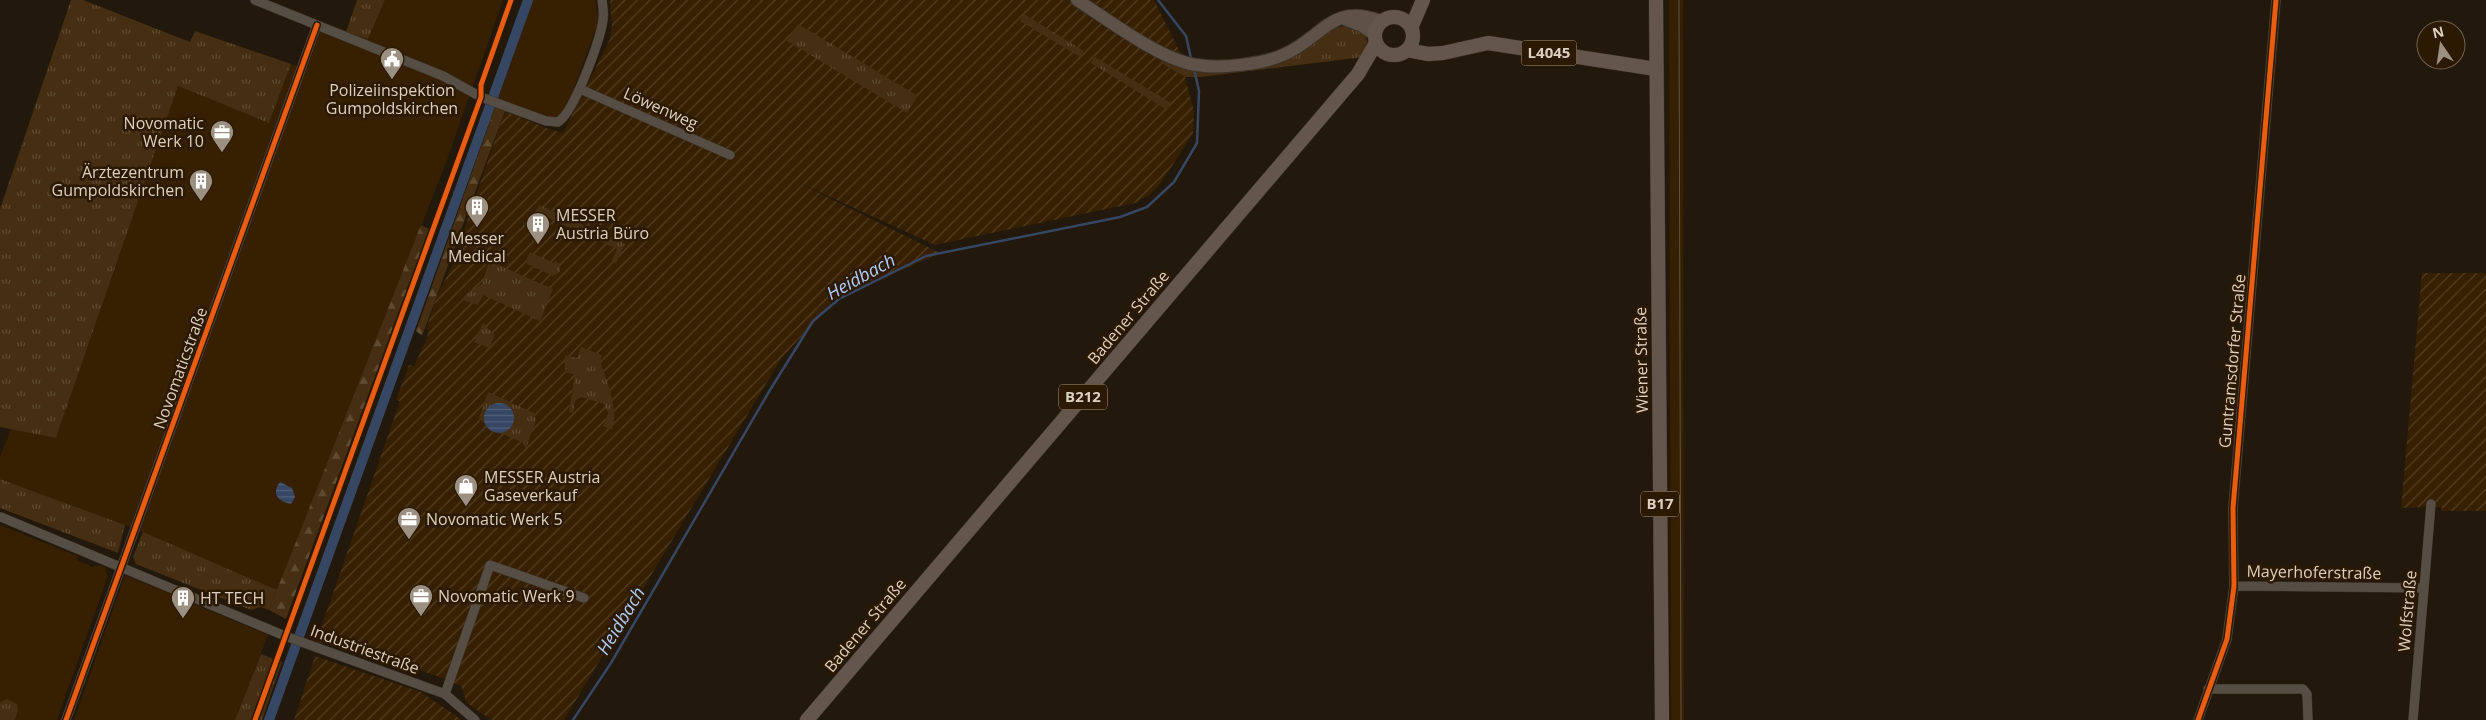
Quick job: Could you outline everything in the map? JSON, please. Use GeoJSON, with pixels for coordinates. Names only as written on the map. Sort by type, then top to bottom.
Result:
{"type":"FeatureCollection","features":[{"type":"Feature","properties":{"kind":"main road"},"geometry":{"type":"LineString","coordinates":[[1399,17],[1422,0]]}},
{"type":"Feature","properties":{"kind":"main road"},"geometry":{"type":"LineString","coordinates":[[1407,50],[1422,0]]}},
{"type":"Feature","properties":{"kind":"main road","name":"Wiener Straße"},"geometry":{"type":"LineString","coordinates":[[1656,0],[1662,720]]}},
{"type":"Feature","properties":{"kind":"main road"},"geometry":{"type":"LineString","coordinates":[[1381,21],[1388,17],[1399,17],[1406,21],[1412,32],[1443,53]]}},
{"type":"Feature","properties":{"kind":"main road","name":"B212"},"geometry":{"type":"LineString","coordinates":[[1375,38],[1381,21]]}},
{"type":"Feature","properties":{"kind":"main road"},"geometry":{"type":"LineString","coordinates":[[1375,38],[1380,50],[1388,54]]}},
{"type":"Feature","properties":{"kind":"main road","name":"Badener Straße"},"geometry":{"type":"LineString","coordinates":[[807,720],[1358,74],[1375,38]]}},
{"type":"Feature","properties":{"kind":"main road","name":"L4045"},"geometry":{"type":"LineString","coordinates":[[1407,50],[1428,54],[1443,53],[1488,43],[1656,69]]}},
{"type":"Feature","properties":{"kind":"main road","name":"B212"},"geometry":{"type":"LineString","coordinates":[[1388,54],[1394,55],[1407,50]]}},
{"type":"Feature","properties":{"kind":"main road","name":"Badener Straße"},"geometry":{"type":"LineString","coordinates":[[1358,74],[1388,54]]}},
{"type":"Feature","properties":{"kind":"street"},"geometry":{"type":"LineString","coordinates":[[255,0],[443,76],[484,98],[546,121],[558,122],[569,112],[580,89],[603,20],[602,0]]}},
{"type":"Feature","properties":{"kind":"street"},"geometry":{"type":"LineString","coordinates":[[1077,0],[1161,52],[1182,62],[1197,65],[1236,64],[1282,56],[1297,48],[1330,22],[1342,18],[1355,15],[1381,21]]}},
{"type":"Feature","properties":{"kind":"street","name":"Guntramsdorfer Straße"},"geometry":{"type":"LineString","coordinates":[[2198,720],[2227,639],[2234,586],[2232,508],[2276,0]]}},
{"type":"Feature","properties":{"kind":"street"},"geometry":{"type":"LineString","coordinates":[[1342,18],[1362,26],[1375,38]]}},
{"type":"Feature","properties":{"kind":"street","name":"Novomaticstraße"},"geometry":{"type":"LineString","coordinates":[[66,720],[317,25]]}},
{"type":"Feature","properties":{"kind":"street","name":"Löwenweg"},"geometry":{"type":"LineString","coordinates":[[580,89],[730,155]]}},
{"type":"Feature","properties":{"kind":"street","name":"Wolfstraße"},"geometry":{"type":"LineString","coordinates":[[2413,720],[2431,504]]}},
{"type":"Feature","properties":{"kind":"street","name":"Industriestraße"},"geometry":{"type":"LineString","coordinates":[[2,517],[289,637],[445,694]]}},
{"type":"Feature","properties":{"kind":"street"},"geometry":{"type":"LineString","coordinates":[[475,720],[445,694],[490,565],[584,598]]}},
{"type":"Feature","properties":{"kind":"street","name":"Mayerhoferstraße"},"geometry":{"type":"LineString","coordinates":[[2234,586],[2424,588]]}},
{"type":"Feature","properties":{"kind":"street"},"geometry":{"type":"LineString","coordinates":[[2208,689],[2302,689],[2307,694],[2308,720]]}},
{"type":"Feature","properties":{"kind":"shaded area"},"geometry":{"type":"Polygon","coordinates":[[[385,0],[503,0],[446,163],[277,590],[125,525],[0,479],[0,456],[12,428],[56,438],[178,86],[269,123],[291,64],[307,69],[323,22],[368,39],[385,0]]]}},
{"type":"Feature","properties":{"kind":"shaded area"},"geometry":{"type":"Polygon","coordinates":[[[533,0],[595,0],[599,20],[573,91],[558,122],[498,98],[533,0]]]}},
{"type":"Feature","properties":{"kind":"shaded area"},"geometry":{"type":"Polygon","coordinates":[[[610,0],[1154,0],[1181,54],[1163,64],[1185,77],[1194,111],[1193,133],[1161,183],[1151,194],[1135,203],[935,245],[797,182],[940,253],[834,300],[781,359],[564,720],[491,720],[467,703],[461,686],[437,676],[349,647],[316,642],[400,401],[396,400],[409,365],[414,366],[426,340],[429,330],[426,329],[437,296],[451,268],[505,111],[563,133],[610,39],[612,25],[610,0]]]}},
{"type":"Feature","properties":{"kind":"shaded area"},"geometry":{"type":"Polygon","coordinates":[[[1669,0],[1683,0],[1684,720],[1671,720],[1669,0]]]}},
{"type":"Feature","properties":{"kind":"shaded area"},"geometry":{"type":"Polygon","coordinates":[[[2422,273],[2486,273],[2486,511],[2441,511],[2442,508],[2436,507],[2435,504],[2427,504],[2426,507],[2401,508],[2422,273]]]}},
{"type":"Feature","properties":{"kind":"shaded area"},"geometry":{"type":"Polygon","coordinates":[[[0,525],[78,556],[77,560],[93,567],[98,565],[105,567],[108,576],[57,720],[0,720],[0,525]]]}},
{"type":"Feature","properties":{"kind":"shaded area"},"geometry":{"type":"Polygon","coordinates":[[[125,575],[268,635],[235,720],[74,720],[125,575]]]}},
{"type":"Feature","properties":{"kind":"shaded area"},"geometry":{"type":"Polygon","coordinates":[[[315,656],[421,692],[462,720],[294,720],[315,656]]]}},
{"type":"Feature","properties":{"kind":"green space"},"geometry":{"type":"Polygon","coordinates":[[[71,0],[83,0],[190,42],[195,31],[291,64],[269,123],[178,86],[56,438],[0,427],[0,209],[71,0]]]}},
{"type":"Feature","properties":{"kind":"green space"},"geometry":{"type":"Polygon","coordinates":[[[357,0],[385,0],[368,39],[346,32],[357,0]]]}},
{"type":"Feature","properties":{"kind":"green space"},"geometry":{"type":"Polygon","coordinates":[[[1024,14],[1084,51],[1080,57],[1020,21],[1024,14]]]}},
{"type":"Feature","properties":{"kind":"green space"},"geometry":{"type":"Polygon","coordinates":[[[798,24],[918,96],[907,113],[787,41],[798,24]]]}},
{"type":"Feature","properties":{"kind":"green space"},"geometry":{"type":"Polygon","coordinates":[[[1349,26],[1365,35],[1368,44],[1364,57],[1201,77],[1185,77],[1163,64],[1166,59],[1260,65],[1337,27],[1349,26]]]}},
{"type":"Feature","properties":{"kind":"green space"},"geometry":{"type":"Polygon","coordinates":[[[1095,57],[1171,103],[1167,110],[1091,63],[1095,57]]]}},
{"type":"Feature","properties":{"kind":"green space"},"geometry":{"type":"Polygon","coordinates":[[[495,107],[505,111],[422,336],[416,331],[495,107]]]}},
{"type":"Feature","properties":{"kind":"green space"},"geometry":{"type":"Polygon","coordinates":[[[539,205],[625,244],[616,263],[612,261],[617,249],[535,212],[539,205]]]}},
{"type":"Feature","properties":{"kind":"green space"},"geometry":{"type":"Polygon","coordinates":[[[421,225],[429,229],[286,619],[269,610],[421,225]]]}},
{"type":"Feature","properties":{"kind":"green space"},"geometry":{"type":"Polygon","coordinates":[[[530,252],[560,264],[560,272],[553,276],[527,264],[526,260],[530,252]]]}},
{"type":"Feature","properties":{"kind":"green space"},"geometry":{"type":"Polygon","coordinates":[[[489,261],[553,289],[540,321],[483,295],[478,305],[465,301],[464,296],[482,284],[489,261]]]}},
{"type":"Feature","properties":{"kind":"green space"},"geometry":{"type":"Polygon","coordinates":[[[483,323],[495,335],[489,348],[474,342],[483,323]]]}},
{"type":"Feature","properties":{"kind":"green space"},"geometry":{"type":"Polygon","coordinates":[[[581,347],[602,355],[600,361],[613,404],[614,421],[612,430],[603,426],[608,413],[604,404],[581,397],[575,401],[573,413],[569,412],[575,375],[565,372],[565,355],[577,358],[581,347]]]}},
{"type":"Feature","properties":{"kind":"green space"},"geometry":{"type":"Polygon","coordinates":[[[488,392],[534,413],[536,420],[526,449],[522,442],[497,432],[510,428],[514,420],[486,423],[488,427],[479,418],[488,392]]]}},
{"type":"Feature","properties":{"kind":"green space"},"geometry":{"type":"Polygon","coordinates":[[[0,479],[125,525],[118,553],[0,508],[0,479]]]}},
{"type":"Feature","properties":{"kind":"green space"},"geometry":{"type":"Polygon","coordinates":[[[143,532],[277,590],[269,610],[261,607],[251,610],[136,564],[133,557],[143,532]]]}},
{"type":"Feature","properties":{"kind":"green space"},"geometry":{"type":"Polygon","coordinates":[[[261,654],[282,662],[262,720],[235,720],[261,654]]]}},
{"type":"Feature","properties":{"kind":"green space"},"geometry":{"type":"Polygon","coordinates":[[[7,699],[17,704],[18,710],[15,720],[0,720],[0,702],[7,699]]]}},
{"type":"Feature","properties":{"kind":"water"},"geometry":{"type":"Polygon","coordinates":[[[499,403],[509,408],[514,418],[509,428],[499,433],[489,428],[484,418],[489,408],[499,403]]]}},
{"type":"Feature","properties":{"kind":"water"},"geometry":{"type":"Polygon","coordinates":[[[280,482],[292,488],[295,497],[291,504],[280,500],[276,494],[280,482]]]}},
{"type":"Feature","properties":{"kind":"waterway"},"geometry":{"type":"LineString","coordinates":[[269,720],[528,0]]}},
{"type":"Feature","properties":{"kind":"waterway","name":"Heidbach"},"geometry":{"type":"LineString","coordinates":[[1158,0],[1186,36],[1191,58]]}},
{"type":"Feature","properties":{"kind":"waterway","name":"Heidbach"},"geometry":{"type":"LineString","coordinates":[[573,720],[611,663],[770,390],[813,321],[839,299],[926,256],[1120,217],[1147,207],[1174,182],[1197,143],[1199,91],[1194,69]]}},
{"type":"Feature","properties":{"kind":"tram line"},"geometry":{"type":"LineString","coordinates":[[1679,0],[1681,720]]}},
{"type":"Feature","properties":{"kind":"cycle path"},"geometry":{"type":"LineString","coordinates":[[255,720],[481,97],[481,85],[511,0]]}},
{"type":"Feature","properties":{"kind":"cycle path"},"geometry":{"type":"LineString","coordinates":[[2198,720],[2227,639],[2234,586],[2233,508],[2276,0]]}},
{"type":"Feature","properties":{"kind":"cycle path"},"geometry":{"type":"LineString","coordinates":[[66,720],[317,25]]}},
{"type":"Feature","properties":{"kind":"place","name":"Polizeiinspektion Gumpoldskirchen"},"geometry":{"type":"Point","coordinates":[392,80]}},
{"type":"Feature","properties":{"kind":"place","name":"Novomatic Werk 10"},"geometry":{"type":"Point","coordinates":[222,153]}},
{"type":"Feature","properties":{"kind":"place","name":"Ärztezentrum Gumpoldskirchen"},"geometry":{"type":"Point","coordinates":[201,202]}},
{"type":"Feature","properties":{"kind":"place","name":"Messer Medical"},"geometry":{"type":"Point","coordinates":[477,228]}},
{"type":"Feature","properties":{"kind":"place","name":"MESSER Austria Büro"},"geometry":{"type":"Point","coordinates":[538,245]}},
{"type":"Feature","properties":{"kind":"place","name":"MESSER Austria Gaseverkauf"},"geometry":{"type":"Point","coordinates":[466,507]}},
{"type":"Feature","properties":{"kind":"place","name":"Novomatic Werk 5"},"geometry":{"type":"Point","coordinates":[409,540]}},
{"type":"Feature","properties":{"kind":"place","name":"Novomatic Werk 9"},"geometry":{"type":"Point","coordinates":[421,617]}},
{"type":"Feature","properties":{"kind":"place","name":"HT TECH"},"geometry":{"type":"Point","coordinates":[183,619]}}]}
